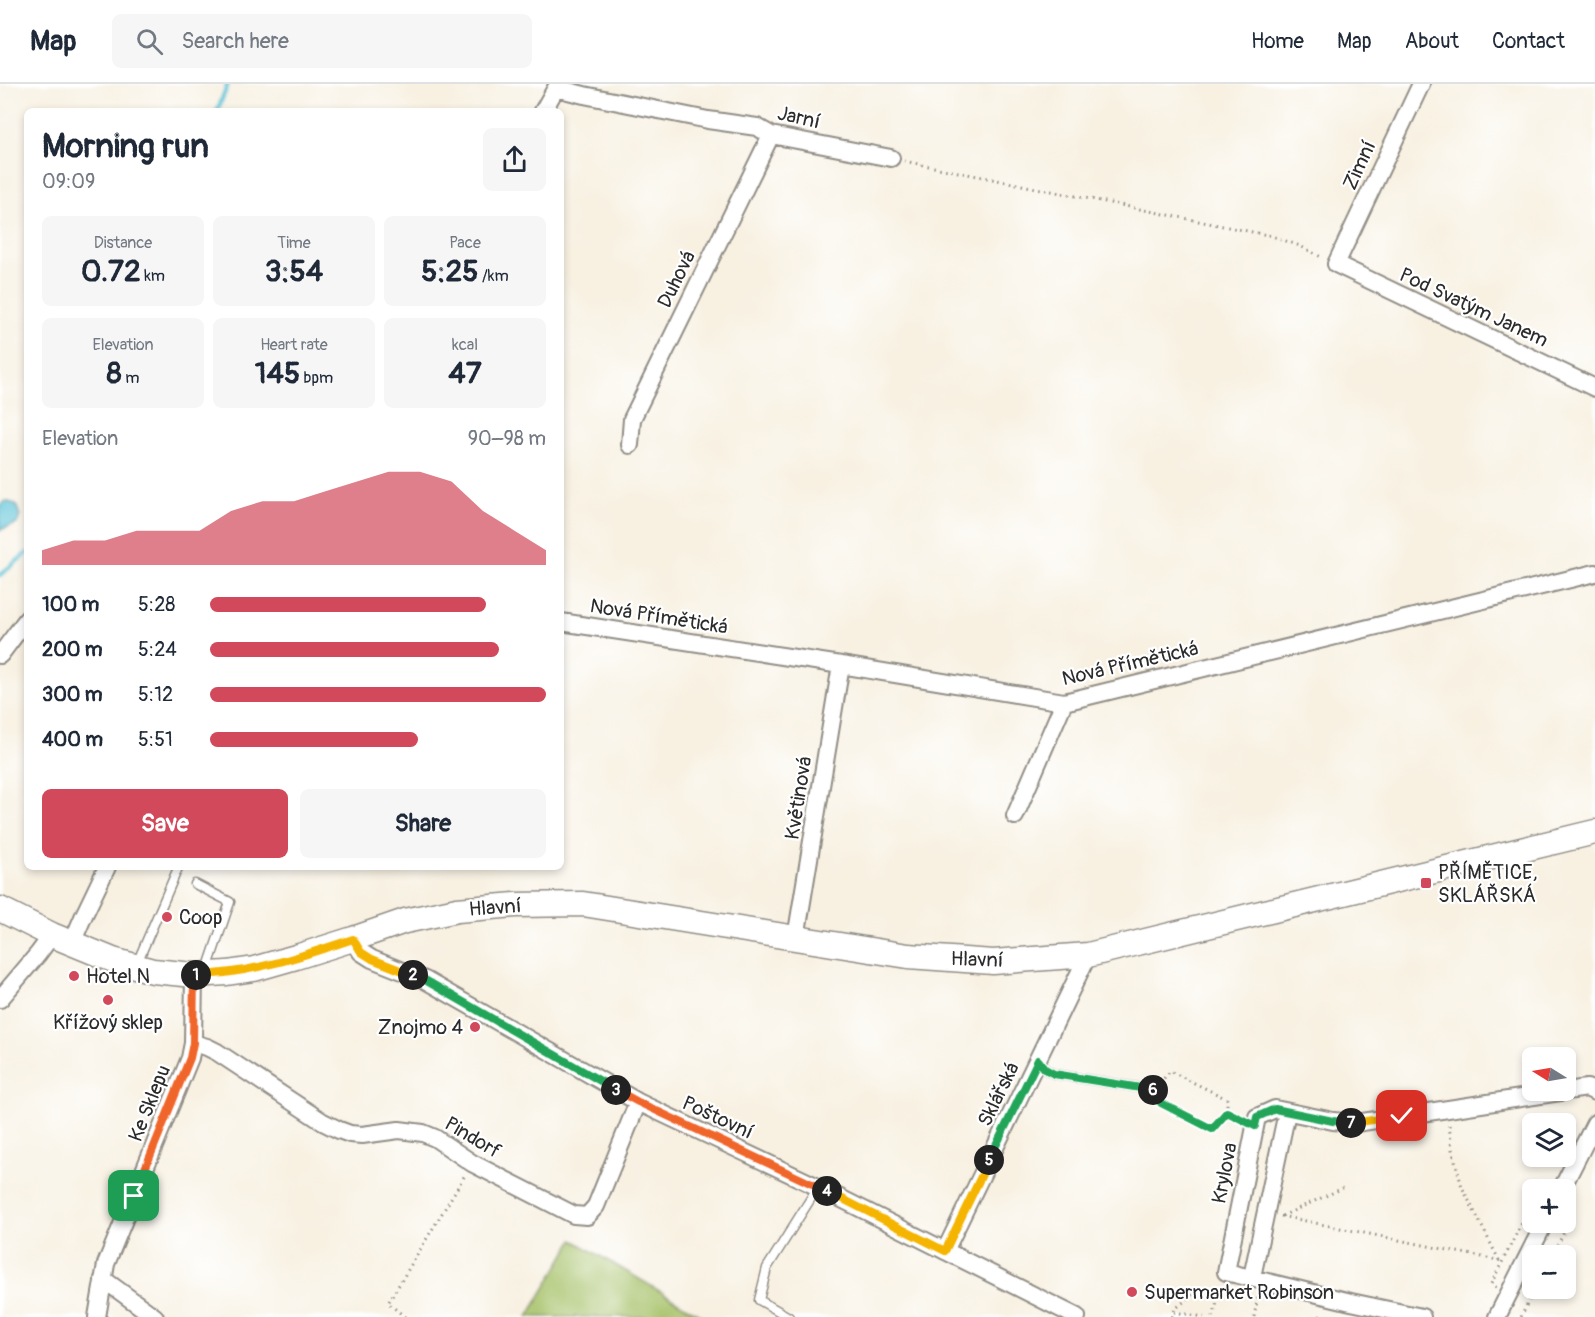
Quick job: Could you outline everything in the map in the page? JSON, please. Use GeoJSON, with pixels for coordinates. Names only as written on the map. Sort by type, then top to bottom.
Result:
{"type":"FeatureCollection","features":[{"type":"Feature","properties":{"kind":"main road","name":"Hlavní"},"geometry":{"type":"LineString","coordinates":[[0,909],[62,939],[113,960],[166,973],[201,975],[254,969],[405,921],[457,909],[515,905],[583,904],[909,956],[993,962],[1088,955],[1595,832]]}},
{"type":"Feature","properties":{"kind":"street","name":"Zimní"},"geometry":{"type":"LineString","coordinates":[[1336,264],[1420,84]]}},
{"type":"Feature","properties":{"kind":"street","name":"Jarní"},"geometry":{"type":"LineString","coordinates":[[545,108],[556,88],[708,120],[757,127],[771,135],[891,158]]}},
{"type":"Feature","properties":{"kind":"street","name":"Duhová"},"geometry":{"type":"LineString","coordinates":[[630,445],[632,419],[771,135]]}},
{"type":"Feature","properties":{"kind":"street","name":"Pod Svatým Janem"},"geometry":{"type":"LineString","coordinates":[[1336,264],[1595,388]]}},
{"type":"Feature","properties":{"kind":"street","name":"Nová Přímětická"},"geometry":{"type":"LineString","coordinates":[[564,622],[1064,702],[1595,573]]}},
{"type":"Feature","properties":{"kind":"street"},"geometry":{"type":"LineString","coordinates":[[0,655],[24,623]]}},
{"type":"Feature","properties":{"kind":"street","name":"Květinová"},"geometry":{"type":"LineString","coordinates":[[796,938],[841,665]]}},
{"type":"Feature","properties":{"kind":"street"},"geometry":{"type":"LineString","coordinates":[[1015,816],[1064,702]]}},
{"type":"Feature","properties":{"kind":"street"},"geometry":{"type":"LineString","coordinates":[[0,999],[38,954],[62,939],[84,915],[106,870]]}},
{"type":"Feature","properties":{"kind":"street","name":"Poštovní"},"geometry":{"type":"LineString","coordinates":[[353,939],[361,952],[372,959],[425,980],[638,1102],[818,1187],[1077,1317]]}},
{"type":"Feature","properties":{"kind":"street","name":"Sklářská"},"geometry":{"type":"LineString","coordinates":[[945,1251],[1088,955]]}},
{"type":"Feature","properties":{"kind":"street","name":"Ke Sklepu"},"geometry":{"type":"LineString","coordinates":[[97,1317],[106,1264],[190,1058],[201,975]]}},
{"type":"Feature","properties":{"kind":"street","name":"Pindorf"},"geometry":{"type":"LineString","coordinates":[[193,1043],[217,1052],[323,1122],[339,1130],[362,1135],[399,1130],[423,1133],[435,1138],[472,1163],[574,1215],[587,1216],[596,1206],[638,1102]]}},
{"type":"Feature","properties":{"kind":"street","name":"Krylova"},"geometry":{"type":"LineString","coordinates":[[1226,1272],[1257,1117],[1275,1109],[1333,1121],[1356,1123],[1587,1088],[1595,1092]]}},
{"type":"Feature","properties":{"kind":"street"},"geometry":{"type":"LineString","coordinates":[[1257,1278],[1274,1215],[1287,1112]]}},
{"type":"Feature","properties":{"kind":"street"},"geometry":{"type":"LineString","coordinates":[[1567,1179],[1595,1123]]}},
{"type":"Feature","properties":{"kind":"street"},"geometry":{"type":"LineString","coordinates":[[1497,1317],[1539,1233]]}},
{"type":"Feature","properties":{"kind":"street"},"geometry":{"type":"LineString","coordinates":[[1226,1272],[1422,1317]]}},
{"type":"Feature","properties":{"kind":"street"},"geometry":{"type":"LineString","coordinates":[[103,1280],[155,1317]]}},
{"type":"Feature","properties":{"kind":"lane"},"geometry":{"type":"LineString","coordinates":[[135,967],[177,870]]}},
{"type":"Feature","properties":{"kind":"lane"},"geometry":{"type":"LineString","coordinates":[[195,884],[230,902],[210,961],[201,975]]}},
{"type":"Feature","properties":{"kind":"lane"},"geometry":{"type":"LineString","coordinates":[[1038,1060],[1045,1069],[1054,1074],[1154,1090]]}},
{"type":"Feature","properties":{"kind":"lane"},"geometry":{"type":"LineString","coordinates":[[789,1317],[759,1300],[767,1268],[818,1187]]}},
{"type":"Feature","properties":{"kind":"path"},"geometry":{"type":"LineString","coordinates":[[891,158],[1272,236],[1300,246],[1336,264]]}},
{"type":"Feature","properties":{"kind":"path"},"geometry":{"type":"LineString","coordinates":[[1154,1090],[1161,1103],[1212,1129],[1227,1112],[1227,1099],[1170,1071]]}},
{"type":"Feature","properties":{"kind":"path"},"geometry":{"type":"LineString","coordinates":[[1274,1215],[1501,1260],[1462,1187],[1452,1149],[1447,1109]]}},
{"type":"Feature","properties":{"kind":"path"},"geometry":{"type":"LineString","coordinates":[[1227,1112],[1255,1126]]}},
{"type":"Feature","properties":{"kind":"path"},"geometry":{"type":"LineString","coordinates":[[405,1317],[388,1303],[472,1163]]}},
{"type":"Feature","properties":{"kind":"path"},"geometry":{"type":"LineString","coordinates":[[1274,1215],[1343,1188]]}},
{"type":"Feature","properties":{"kind":"path"},"geometry":{"type":"LineString","coordinates":[[1213,1317],[1226,1272]]}},
{"type":"Feature","properties":{"kind":"path"},"geometry":{"type":"LineString","coordinates":[[1254,1317],[1257,1278]]}},
{"type":"Feature","properties":{"kind":"path"},"geometry":{"type":"LineString","coordinates":[[1172,1317],[1175,1309],[1197,1291],[1218,1295]]}},
{"type":"Feature","properties":{"kind":"path"},"geometry":{"type":"LineString","coordinates":[[1521,1317],[1530,1299]]}},
{"type":"Feature","properties":{"kind":"path"},"geometry":{"type":"LineString","coordinates":[[1174,1311],[1204,1317]]}},
{"type":"Feature","properties":{"kind":"green space"},"geometry":{"type":"Polygon","coordinates":[[[573,1240],[704,1317],[528,1317],[573,1240]]]}},
{"type":"Feature","properties":{"kind":"water"},"geometry":{"type":"Polygon","coordinates":[[[5,501],[16,504],[20,516],[17,524],[0,530],[0,505],[5,501]]]}},
{"type":"Feature","properties":{"kind":"waterway"},"geometry":{"type":"LineString","coordinates":[[218,108],[228,84]]}},
{"type":"Feature","properties":{"kind":"waterway"},"geometry":{"type":"LineString","coordinates":[[0,575],[24,555]]}},
{"type":"Feature","properties":{"kind":"place","name":"PŘÍMĚTICE, SKLÁŘSKÁ"},"geometry":{"type":"Point","coordinates":[1426,883]}},
{"type":"Feature","properties":{"kind":"place","name":"Coop"},"geometry":{"type":"Point","coordinates":[167,917]}},
{"type":"Feature","properties":{"kind":"place","name":"Hotel N"},"geometry":{"type":"Point","coordinates":[74,976]}},
{"type":"Feature","properties":{"kind":"place","name":"Křížový sklep"},"geometry":{"type":"Point","coordinates":[108,1000]}},
{"type":"Feature","properties":{"kind":"place","name":"Znojmo 4"},"geometry":{"type":"Point","coordinates":[475,1027]}},
{"type":"Feature","properties":{"kind":"place","name":"Supermarket Robinson"},"geometry":{"type":"Point","coordinates":[1132,1292]}},
{"type":"Feature","properties":{"kind":"route"},"geometry":{"type":"LineString","coordinates":[[134,1196],[190,1058],[193,1043],[194,975],[254,969],[353,939],[361,952],[372,959],[425,980],[638,1102],[818,1187],[945,1251],[1038,1060],[1045,1069],[1054,1074],[1154,1090],[1161,1103],[1212,1129],[1227,1112],[1255,1126],[1257,1117],[1275,1109],[1333,1121],[1356,1123],[1402,1116]]}}]}
